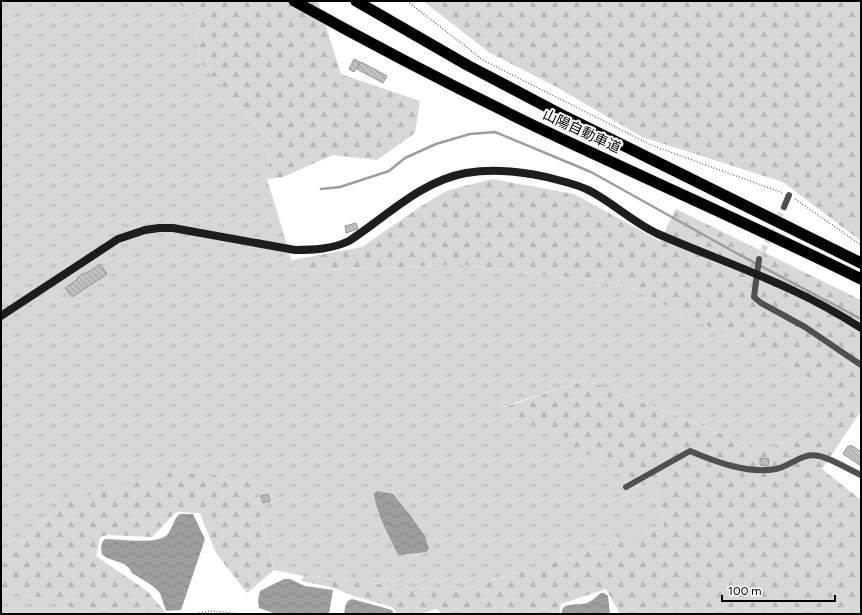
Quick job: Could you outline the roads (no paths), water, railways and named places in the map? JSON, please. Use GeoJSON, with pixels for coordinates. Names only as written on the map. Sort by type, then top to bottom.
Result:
{"type":"FeatureCollection","features":[{"type":"Feature","properties":{"kind":"highway","name":"山陽自動車道"},"geometry":{"type":"LineString","coordinates":[[294,1],[471,95],[861,279]]}},
{"type":"Feature","properties":{"kind":"highway","name":"山陽自動車道"},"geometry":{"type":"LineString","coordinates":[[356,1],[467,65],[566,117],[861,263]]}},
{"type":"Feature","properties":{"kind":"street"},"geometry":{"type":"LineString","coordinates":[[1,316],[118,239],[145,230],[159,228],[180,229],[295,250],[326,248],[340,245],[349,241],[429,186],[446,178],[466,173],[500,170],[534,173],[570,183],[591,191],[624,214],[655,232],[792,290],[823,305],[861,328]]}},
{"type":"Feature","properties":{"kind":"street"},"geometry":{"type":"LineString","coordinates":[[784,207],[789,195]]}},
{"type":"Feature","properties":{"kind":"street"},"geometry":{"type":"LineString","coordinates":[[759,259],[754,297],[761,303],[806,327],[861,365]]}},
{"type":"Feature","properties":{"kind":"street"},"geometry":{"type":"LineString","coordinates":[[626,487],[690,451],[710,460],[752,470],[777,468],[806,455],[819,456],[861,475]]}},
{"type":"Feature","properties":{"kind":"water"},"geometry":{"type":"Polygon","coordinates":[[[377,491],[393,494],[410,515],[425,536],[429,549],[426,552],[398,555],[378,510],[374,494],[377,491]]]}},
{"type":"Feature","properties":{"kind":"water"},"geometry":{"type":"Polygon","coordinates":[[[180,514],[193,514],[205,539],[181,610],[166,611],[160,593],[153,586],[132,573],[124,564],[107,558],[102,554],[101,546],[105,539],[147,541],[162,538],[167,535],[176,518],[180,514]]]}},
{"type":"Feature","properties":{"kind":"water"},"geometry":{"type":"Polygon","coordinates":[[[284,579],[290,579],[305,586],[333,590],[329,614],[276,614],[259,608],[258,600],[260,591],[284,579]]]}},
{"type":"Feature","properties":{"kind":"water"},"geometry":{"type":"Polygon","coordinates":[[[601,593],[608,596],[610,614],[562,613],[562,609],[567,605],[587,603],[601,593]]]}},
{"type":"Feature","properties":{"kind":"water"},"geometry":{"type":"Polygon","coordinates":[[[352,599],[392,610],[394,614],[344,614],[347,603],[352,599]]]}},
{"type":"Feature","properties":{"kind":"waterway"},"geometry":{"type":"LineString","coordinates":[[321,189],[340,187],[389,171],[405,158],[436,144],[470,134],[495,132],[591,172],[738,254],[861,319]]}},
{"type":"Feature","properties":{"kind":"tunnel"},"geometry":{"type":"LineString","coordinates":[[759,259],[784,207]]}}]}
